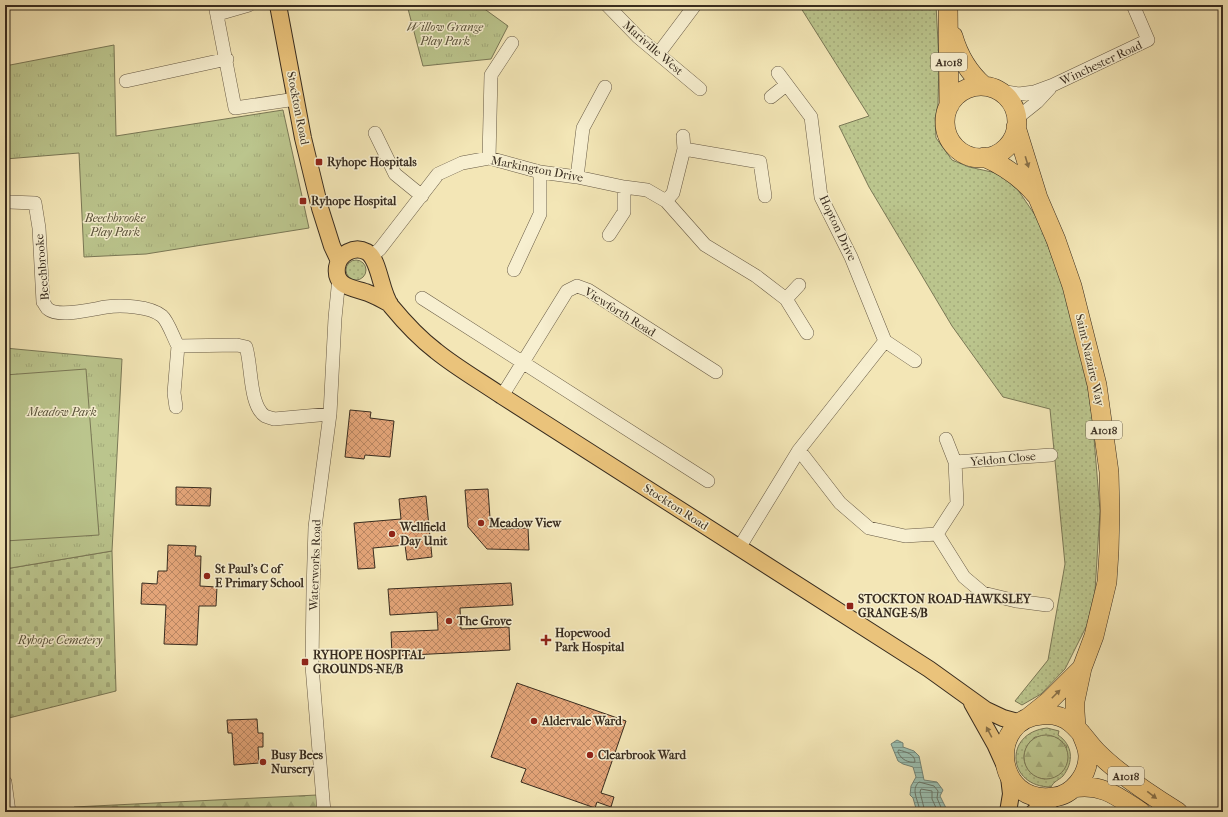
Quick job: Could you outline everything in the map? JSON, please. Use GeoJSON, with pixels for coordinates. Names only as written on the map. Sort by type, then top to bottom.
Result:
{"type":"FeatureCollection","features":[{"type":"Feature","properties":{"kind":"highway","name":"Saint Nazaire Way"},"geometry":{"type":"LineString","coordinates":[[948,11],[957,49],[965,66],[974,77],[1006,96],[1011,103],[1038,198],[1056,240],[1072,286],[1097,385],[1109,472],[1109,552],[1107,582],[1094,636],[1082,668],[1075,701],[1078,730]]}},
{"type":"Feature","properties":{"kind":"highway","name":"Saint Nazaire Way"},"geometry":{"type":"LineString","coordinates":[[948,11],[949,106],[945,122],[946,131],[952,142],[960,151],[968,155],[984,157],[1000,164],[1014,173],[1038,198]]}},
{"type":"Feature","properties":{"kind":"highway","name":"A1018"},"geometry":{"type":"LineString","coordinates":[[949,106],[960,93],[967,89],[976,86],[992,88]]}},
{"type":"Feature","properties":{"kind":"highway"},"geometry":{"type":"LineString","coordinates":[[984,157],[992,156],[1006,148],[1011,142],[1017,122]]}},
{"type":"Feature","properties":{"kind":"highway","name":"Saint Nazaire Way"},"geometry":{"type":"LineString","coordinates":[[1024,720],[1049,701],[1082,668]]}},
{"type":"Feature","properties":{"kind":"highway","name":"Stockton Road"},"geometry":{"type":"LineString","coordinates":[[1024,720],[1038,715],[1048,714],[1058,716],[1068,721],[1097,752],[1115,767],[1161,802],[1178,812]]}},
{"type":"Feature","properties":{"kind":"highway"},"geometry":{"type":"LineString","coordinates":[[1007,772],[1004,754],[1006,742],[1012,731],[1024,720]]}},
{"type":"Feature","properties":{"kind":"highway","name":"Stockton Road"},"geometry":{"type":"LineString","coordinates":[[1007,772],[1018,788],[1029,795],[1043,798],[1056,797],[1065,794],[1081,779],[1086,768],[1088,756],[1086,744],[1078,730]]}},
{"type":"Feature","properties":{"kind":"highway","name":"Stockton Road"},"geometry":{"type":"LineString","coordinates":[[1073,788],[1085,786],[1112,793],[1142,812]]}},
{"type":"Feature","properties":{"kind":"main road","name":"Stockton Road"},"geometry":{"type":"LineString","coordinates":[[278,5],[303,138],[328,234],[339,261],[337,270],[338,278],[342,283],[356,290],[375,296],[390,304]]}},
{"type":"Feature","properties":{"kind":"main road"},"geometry":{"type":"LineString","coordinates":[[328,234],[352,250]]}},
{"type":"Feature","properties":{"kind":"main road"},"geometry":{"type":"LineString","coordinates":[[339,261],[342,256],[352,250],[359,249],[366,251],[374,262],[376,276],[372,283],[366,287],[356,290]]}},
{"type":"Feature","properties":{"kind":"main road","name":"Stockton Road"},"geometry":{"type":"LineString","coordinates":[[374,262],[384,293],[390,304],[418,336],[437,352],[502,396],[929,669],[970,700],[1003,718],[1024,720]]}},
{"type":"Feature","properties":{"kind":"main road","name":"Stockton Road"},"geometry":{"type":"LineString","coordinates":[[970,700],[995,744],[1007,772]]}},
{"type":"Feature","properties":{"kind":"main road"},"geometry":{"type":"LineString","coordinates":[[1007,772],[1011,794],[1008,812]]}},
{"type":"Feature","properties":{"kind":"main road"},"geometry":{"type":"LineString","coordinates":[[1034,812],[1056,797]]}},
{"type":"Feature","properties":{"kind":"street"},"geometry":{"type":"LineString","coordinates":[[249,5],[217,10],[235,108],[296,100]]}},
{"type":"Feature","properties":{"kind":"street","name":"Mariville West"},"geometry":{"type":"LineString","coordinates":[[607,5],[638,37],[659,53],[700,89]]}},
{"type":"Feature","properties":{"kind":"street"},"geometry":{"type":"LineString","coordinates":[[659,53],[695,5]]}},
{"type":"Feature","properties":{"kind":"street","name":"Winchester Road"},"geometry":{"type":"LineString","coordinates":[[992,88],[1019,94],[1034,92],[1053,85],[1148,40],[1133,5]]}},
{"type":"Feature","properties":{"kind":"street"},"geometry":{"type":"LineString","coordinates":[[488,158],[491,75],[512,42]]}},
{"type":"Feature","properties":{"kind":"street"},"geometry":{"type":"LineString","coordinates":[[126,80],[226,59]]}},
{"type":"Feature","properties":{"kind":"street","name":"Hopton Drive"},"geometry":{"type":"LineString","coordinates":[[778,73],[811,117],[821,197],[852,257],[885,341]]}},
{"type":"Feature","properties":{"kind":"street"},"geometry":{"type":"LineString","coordinates":[[771,97],[786,85]]}},
{"type":"Feature","properties":{"kind":"street"},"geometry":{"type":"LineString","coordinates":[[1017,122],[1053,85]]}},
{"type":"Feature","properties":{"kind":"street"},"geometry":{"type":"LineString","coordinates":[[577,177],[584,128],[605,87]]}},
{"type":"Feature","properties":{"kind":"street"},"geometry":{"type":"LineString","coordinates":[[374,133],[395,174],[422,196]]}},
{"type":"Feature","properties":{"kind":"street"},"geometry":{"type":"LineString","coordinates":[[666,201],[673,193],[683,142],[760,162],[765,196]]}},
{"type":"Feature","properties":{"kind":"street","name":"Markington Drive"},"geometry":{"type":"LineString","coordinates":[[374,262],[380,249],[438,174],[462,163],[488,158],[540,172],[577,177],[624,187],[647,190],[666,201],[705,245],[756,276],[786,298],[807,333]]}},
{"type":"Feature","properties":{"kind":"street"},"geometry":{"type":"LineString","coordinates":[[514,270],[540,214],[540,172]]}},
{"type":"Feature","properties":{"kind":"street"},"geometry":{"type":"LineString","coordinates":[[609,235],[624,212],[624,187]]}},
{"type":"Feature","properties":{"kind":"street","name":"Beechbrooke"},"geometry":{"type":"LineString","coordinates":[[9,202],[35,203],[39,228],[43,302],[49,310],[54,312],[69,313],[107,307],[152,310],[164,317],[178,346]]}},
{"type":"Feature","properties":{"kind":"street","name":"Waterworks Road"},"geometry":{"type":"LineString","coordinates":[[324,812],[314,700],[312,643],[315,527],[330,414],[338,278]]}},
{"type":"Feature","properties":{"kind":"street"},"geometry":{"type":"LineString","coordinates":[[786,298],[799,285]]}},
{"type":"Feature","properties":{"kind":"street","name":"Viewforth Road"},"geometry":{"type":"LineString","coordinates":[[502,396],[567,291],[577,286],[588,290],[716,372]]}},
{"type":"Feature","properties":{"kind":"street","name":"Waterworks Road"},"geometry":{"type":"LineString","coordinates":[[335,318],[338,307],[344,297],[356,290]]}},
{"type":"Feature","properties":{"kind":"street"},"geometry":{"type":"LineString","coordinates":[[422,298],[523,361],[708,481]]}},
{"type":"Feature","properties":{"kind":"street"},"geometry":{"type":"LineString","coordinates":[[739,548],[799,450],[885,341],[915,361]]}},
{"type":"Feature","properties":{"kind":"street"},"geometry":{"type":"LineString","coordinates":[[176,407],[174,393],[178,346],[237,345],[246,347],[250,358],[253,394],[256,405],[266,416],[274,419],[330,414]]}},
{"type":"Feature","properties":{"kind":"street"},"geometry":{"type":"LineString","coordinates":[[937,534],[957,504],[955,462],[946,439]]}},
{"type":"Feature","properties":{"kind":"street"},"geometry":{"type":"LineString","coordinates":[[799,450],[840,503],[869,528],[905,536],[937,534]]}},
{"type":"Feature","properties":{"kind":"street","name":"Yeldon Close"},"geometry":{"type":"LineString","coordinates":[[955,462],[1051,455]]}},
{"type":"Feature","properties":{"kind":"street"},"geometry":{"type":"LineString","coordinates":[[937,534],[964,577],[983,593],[1046,606]]}},
{"type":"Feature","properties":{"kind":"street"},"geometry":{"type":"LineString","coordinates":[[5,782],[9,812]]}},
{"type":"Feature","properties":{"kind":"green space","name":"Willow Grange Play Park"},"geometry":{"type":"Polygon","coordinates":[[[407,5],[479,5],[508,26],[491,59],[423,66],[407,5]]]}},
{"type":"Feature","properties":{"kind":"green space"},"geometry":{"type":"Polygon","coordinates":[[[799,5],[936,5],[939,61],[938,104],[935,119],[936,138],[952,160],[969,167],[1001,174],[1018,190],[1039,221],[1070,306],[1085,370],[1092,414],[1100,511],[1095,591],[1087,625],[1065,669],[1041,694],[1022,705],[1015,701],[1048,660],[1065,564],[1050,409],[1003,397],[952,326],[869,187],[839,126],[869,116],[799,5]]]}},
{"type":"Feature","properties":{"kind":"green space","name":"Beechbrooke Play Park"},"geometry":{"type":"Polygon","coordinates":[[[114,45],[116,136],[283,110],[309,228],[146,254],[84,257],[79,153],[5,159],[5,66],[114,45]]]}},
{"type":"Feature","properties":{"kind":"green space"},"geometry":{"type":"Polygon","coordinates":[[[356,260],[363,263],[366,270],[363,277],[356,280],[349,277],[346,270],[349,263],[356,260]]]}},
{"type":"Feature","properties":{"kind":"green space","name":"Meadow Park"},"geometry":{"type":"Polygon","coordinates":[[[5,348],[122,359],[112,551],[5,569],[5,348]]]}},
{"type":"Feature","properties":{"kind":"green space","name":"Meadow Park"},"geometry":{"type":"Polygon","coordinates":[[[86,369],[99,535],[5,541],[5,375],[86,369]]]}},
{"type":"Feature","properties":{"kind":"green space","name":"Ryhope Cemetery"},"geometry":{"type":"Polygon","coordinates":[[[112,551],[116,691],[5,719],[5,569],[112,551]]]}},
{"type":"Feature","properties":{"kind":"green space"},"geometry":{"type":"Polygon","coordinates":[[[1047,728],[1059,731],[1058,735],[1067,744],[1069,749],[1070,760],[1067,771],[1051,787],[1036,785],[1026,778],[1019,770],[1016,759],[1017,749],[1023,739],[1033,732],[1047,728]],[[1035,737],[1026,749],[1024,756],[1025,762],[1031,772],[1045,779],[1067,747],[1060,740],[1053,737],[1035,737]]]}},
{"type":"Feature","properties":{"kind":"green space"},"geometry":{"type":"Polygon","coordinates":[[[1042,735],[1050,735],[1055,736],[1062,741],[1067,748],[1067,766],[1062,773],[1055,778],[1042,779],[1034,776],[1027,769],[1024,761],[1024,753],[1027,745],[1034,738],[1042,735]]]}},
{"type":"Feature","properties":{"kind":"green space"},"geometry":{"type":"Polygon","coordinates":[[[317,795],[318,812],[74,812],[74,807],[317,795]]]}},
{"type":"Feature","properties":{"kind":"water"},"geometry":{"type":"Polygon","coordinates":[[[897,740],[903,743],[903,747],[914,751],[919,756],[924,780],[937,782],[943,790],[940,796],[947,810],[946,812],[917,812],[913,798],[910,795],[911,786],[916,777],[913,767],[898,761],[891,744],[897,740]]]}},
{"type":"Feature","properties":{"kind":"building"},"geometry":{"type":"Polygon","coordinates":[[[350,410],[371,412],[370,418],[394,421],[390,457],[365,455],[364,459],[345,457],[350,410]]]}},
{"type":"Feature","properties":{"kind":"building"},"geometry":{"type":"Polygon","coordinates":[[[176,487],[211,488],[210,506],[176,505],[176,487]]]}},
{"type":"Feature","properties":{"kind":"building","name":"Meadow View"},"geometry":{"type":"Polygon","coordinates":[[[488,489],[490,518],[502,529],[528,528],[529,550],[487,549],[468,527],[465,490],[488,489]]]}},
{"type":"Feature","properties":{"kind":"building","name":"Wellfield Day Unit"},"geometry":{"type":"Polygon","coordinates":[[[426,496],[432,557],[407,560],[405,545],[373,548],[375,568],[358,569],[354,523],[401,519],[399,499],[426,496]]]}},
{"type":"Feature","properties":{"kind":"building"},"geometry":{"type":"Polygon","coordinates":[[[168,545],[196,546],[195,556],[201,556],[200,586],[217,587],[216,606],[199,606],[197,645],[164,644],[166,605],[141,604],[142,583],[157,584],[158,571],[167,571],[168,545]]]}},
{"type":"Feature","properties":{"kind":"building","name":"The Grove"},"geometry":{"type":"Polygon","coordinates":[[[511,583],[513,605],[460,608],[461,629],[509,627],[510,650],[392,656],[391,632],[438,630],[437,612],[390,615],[388,589],[511,583]]]}},
{"type":"Feature","properties":{"kind":"building"},"geometry":{"type":"Polygon","coordinates":[[[517,683],[626,721],[601,793],[614,797],[611,807],[597,802],[595,808],[521,782],[526,769],[491,757],[517,683]]]}},
{"type":"Feature","properties":{"kind":"building"},"geometry":{"type":"Polygon","coordinates":[[[257,719],[258,733],[263,733],[263,747],[258,747],[259,763],[234,765],[232,733],[228,733],[227,720],[257,719]]]}},
{"type":"Feature","properties":{"kind":"place","name":"Ryhope Hospitals"},"geometry":{"type":"Point","coordinates":[319,162]}},
{"type":"Feature","properties":{"kind":"place","name":"Ryhope Hospital"},"geometry":{"type":"Point","coordinates":[303,201]}},
{"type":"Feature","properties":{"kind":"place","name":"Meadow View"},"geometry":{"type":"Point","coordinates":[481,523]}},
{"type":"Feature","properties":{"kind":"place","name":"Wellfield Day Unit"},"geometry":{"type":"Point","coordinates":[392,534]}},
{"type":"Feature","properties":{"kind":"place","name":"St Paul's C of E Primary School"},"geometry":{"type":"Point","coordinates":[207,576]}},
{"type":"Feature","properties":{"kind":"place","name":"STOCKTON ROAD-HAWKSLEY GRANGE-S/B"},"geometry":{"type":"Point","coordinates":[850,606]}},
{"type":"Feature","properties":{"kind":"place","name":"The Grove"},"geometry":{"type":"Point","coordinates":[449,621]}},
{"type":"Feature","properties":{"kind":"place","name":"Hopewood Park Hospital"},"geometry":{"type":"Point","coordinates":[546,640]}},
{"type":"Feature","properties":{"kind":"place","name":"RYHOPE HOSPITAL GROUNDS-NE/B"},"geometry":{"type":"Point","coordinates":[305,662]}},
{"type":"Feature","properties":{"kind":"place","name":"Aldervale Ward"},"geometry":{"type":"Point","coordinates":[534,721]}},
{"type":"Feature","properties":{"kind":"place","name":"Clearbrook Ward"},"geometry":{"type":"Point","coordinates":[590,755]}},
{"type":"Feature","properties":{"kind":"place","name":"Busy Bees Nursery"},"geometry":{"type":"Point","coordinates":[263,762]}}]}
